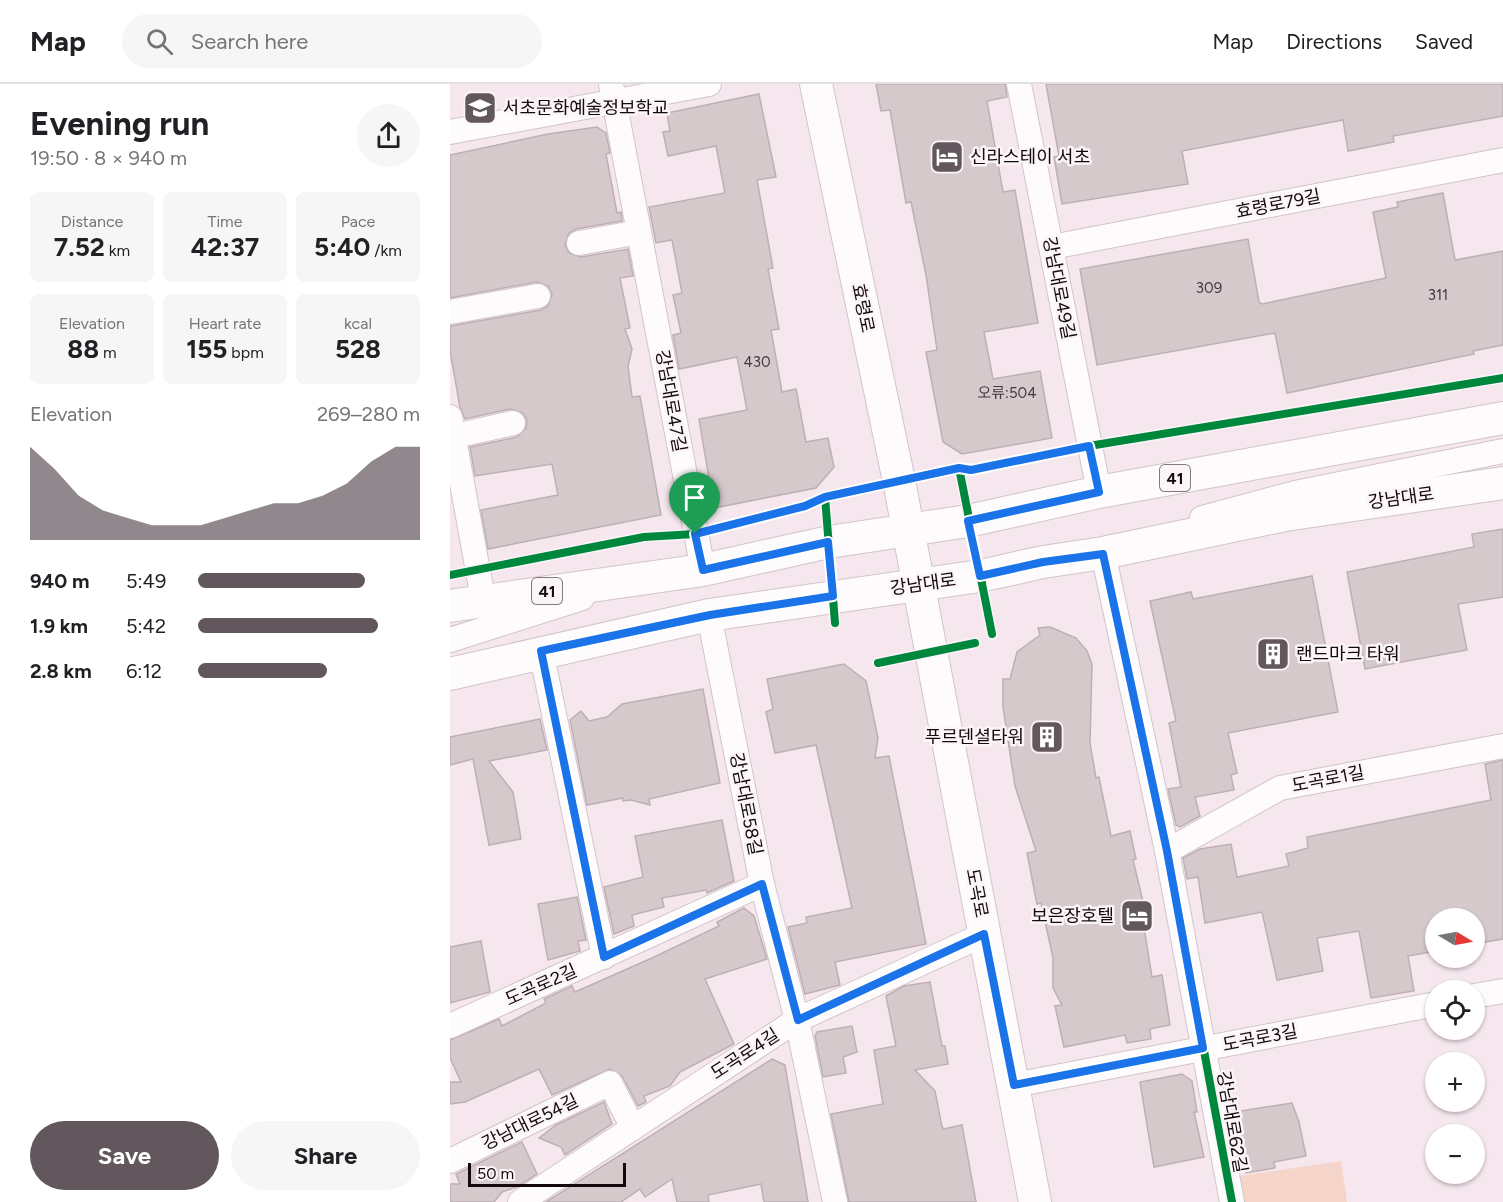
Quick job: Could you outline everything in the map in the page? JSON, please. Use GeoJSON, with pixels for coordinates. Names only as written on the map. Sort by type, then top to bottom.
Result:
{"type":"FeatureCollection","features":[{"type":"Feature","properties":{"kind":"main road","name":"효령로"},"geometry":{"type":"LineString","coordinates":[[816,84],[919,584]]}},
{"type":"Feature","properties":{"kind":"main road","name":"41"},"geometry":{"type":"LineString","coordinates":[[450,606],[483,599],[645,580],[703,570],[828,542],[968,521],[1099,492],[1503,418]]}},
{"type":"Feature","properties":{"kind":"main road","name":"강남대로"},"geometry":{"type":"LineString","coordinates":[[450,674],[541,651],[710,615],[980,576],[1043,562],[1103,554],[1285,515],[1503,483]]}},
{"type":"Feature","properties":{"kind":"main road","name":"도곡로"},"geometry":{"type":"LineString","coordinates":[[919,584],[1035,1202]]}},
{"type":"Feature","properties":{"kind":"street"},"geometry":{"type":"LineString","coordinates":[[450,132],[613,92],[709,84]]}},
{"type":"Feature","properties":{"kind":"street","name":"강남대로49길"},"geometry":{"type":"LineString","coordinates":[[1019,84],[1099,492]]}},
{"type":"Feature","properties":{"kind":"street","name":"강남대로47길"},"geometry":{"type":"LineString","coordinates":[[613,92],[703,570]]}},
{"type":"Feature","properties":{"kind":"street","name":"효령로79길"},"geometry":{"type":"LineString","coordinates":[[1052,248],[1503,160]]}},
{"type":"Feature","properties":{"kind":"street"},"geometry":{"type":"LineString","coordinates":[[579,243],[639,232]]}},
{"type":"Feature","properties":{"kind":"street"},"geometry":{"type":"LineString","coordinates":[[450,312],[538,296]]}},
{"type":"Feature","properties":{"kind":"street"},"geometry":{"type":"LineString","coordinates":[[483,599],[451,430],[513,423]]}},
{"type":"Feature","properties":{"kind":"street"},"geometry":{"type":"LineString","coordinates":[[1442,430],[1503,430]]}},
{"type":"Feature","properties":{"kind":"street"},"geometry":{"type":"LineString","coordinates":[[1043,562],[1295,493],[1503,452]]}},
{"type":"Feature","properties":{"kind":"street","name":"강남대로62길"},"geometry":{"type":"LineString","coordinates":[[1103,554],[1167,851],[1232,1202]]}},
{"type":"Feature","properties":{"kind":"street"},"geometry":{"type":"LineString","coordinates":[[450,640],[645,580]]}},
{"type":"Feature","properties":{"kind":"street","name":"강남대로58길"},"geometry":{"type":"LineString","coordinates":[[710,615],[762,884],[798,1020],[835,1202]]}},
{"type":"Feature","properties":{"kind":"street"},"geometry":{"type":"LineString","coordinates":[[541,651],[604,957]]}},
{"type":"Feature","properties":{"kind":"street","name":"도곡로1길"},"geometry":{"type":"LineString","coordinates":[[1167,851],[1280,788],[1503,746]]}},
{"type":"Feature","properties":{"kind":"street","name":"도곡로2길"},"geometry":{"type":"LineString","coordinates":[[450,1026],[762,884]]}},
{"type":"Feature","properties":{"kind":"street","name":"도곡로4길"},"geometry":{"type":"LineString","coordinates":[[520,1202],[798,1020],[984,934]]}},
{"type":"Feature","properties":{"kind":"street"},"geometry":{"type":"LineString","coordinates":[[1485,994],[1503,991]]}},
{"type":"Feature","properties":{"kind":"street","name":"도곡로3길"},"geometry":{"type":"LineString","coordinates":[[1014,1085],[1425,1006]]}},
{"type":"Feature","properties":{"kind":"street","name":"강남대로54길"},"geometry":{"type":"LineString","coordinates":[[450,1161],[610,1083],[633,1128]]}},
{"type":"Feature","properties":{"kind":"shaded area"},"geometry":{"type":"Polygon","coordinates":[[[1341,1161],[1347,1202],[1239,1202],[1234,1177],[1341,1161]]]}},
{"type":"Feature","properties":{"kind":"building"},"geometry":{"type":"Polygon","coordinates":[[[876,84],[1005,84],[1007,97],[987,101],[1003,192],[1015,190],[1038,323],[984,332],[993,379],[1040,371],[1052,438],[962,454],[943,442],[926,352],[937,350],[926,275],[911,202],[906,203],[890,110],[881,111],[876,84]]]}},
{"type":"Feature","properties":{"kind":"building"},"geometry":{"type":"Polygon","coordinates":[[[1046,84],[1503,84],[1503,116],[1393,136],[1394,142],[1348,151],[1343,120],[1182,151],[1188,184],[1062,204],[1054,157],[1059,156],[1046,84]]]}},
{"type":"Feature","properties":{"kind":"building"},"geometry":{"type":"Polygon","coordinates":[[[759,94],[776,177],[757,180],[773,268],[768,269],[779,329],[771,330],[782,392],[796,389],[806,442],[828,438],[834,467],[816,488],[714,508],[699,419],[747,410],[737,357],[679,369],[673,335],[681,333],[673,295],[682,293],[672,240],[656,243],[649,207],[725,193],[716,146],[668,156],[663,132],[670,131],[667,113],[759,94]]]}},
{"type":"Feature","properties":{"kind":"building"},"geometry":{"type":"Polygon","coordinates":[[[597,127],[606,133],[610,153],[606,154],[617,213],[621,212],[622,221],[576,229],[569,233],[565,245],[569,253],[581,257],[628,249],[633,276],[620,278],[630,328],[625,329],[632,349],[628,366],[632,397],[640,396],[661,515],[488,549],[481,510],[558,495],[552,464],[475,476],[470,447],[517,437],[526,428],[527,420],[523,413],[510,409],[465,419],[460,407],[450,351],[450,326],[541,310],[548,306],[552,294],[548,286],[536,282],[450,298],[450,155],[548,134],[597,127]]]}},
{"type":"Feature","properties":{"kind":"building"},"geometry":{"type":"Polygon","coordinates":[[[1443,193],[1455,260],[1503,251],[1503,345],[1473,351],[1474,354],[1287,393],[1275,333],[1097,365],[1080,269],[1248,239],[1259,302],[1262,304],[1386,278],[1373,212],[1398,207],[1397,202],[1443,193]]]}},
{"type":"Feature","properties":{"kind":"building"},"geometry":{"type":"Polygon","coordinates":[[[1503,529],[1503,597],[1458,604],[1467,650],[1365,669],[1347,572],[1474,547],[1472,534],[1503,529]]]}},
{"type":"Feature","properties":{"kind":"building"},"geometry":{"type":"Polygon","coordinates":[[[1312,576],[1338,712],[1228,733],[1237,773],[1231,775],[1234,790],[1195,797],[1200,816],[1180,827],[1176,825],[1168,789],[1181,787],[1169,723],[1176,721],[1150,601],[1191,592],[1193,599],[1312,576]]]}},
{"type":"Feature","properties":{"kind":"building"},"geometry":{"type":"Polygon","coordinates":[[[1050,627],[1076,638],[1087,651],[1092,664],[1090,743],[1096,778],[1099,777],[1111,836],[1130,831],[1136,859],[1133,860],[1146,914],[1142,915],[1152,977],[1162,975],[1170,1025],[1150,1029],[1151,1039],[1127,1043],[1125,1035],[1064,1047],[1055,1006],[1062,1005],[1053,988],[1053,958],[1041,903],[1037,904],[1027,853],[1036,851],[1015,786],[1003,707],[1003,679],[1010,679],[1017,652],[1040,635],[1038,628],[1050,627]]]}},
{"type":"Feature","properties":{"kind":"building"},"geometry":{"type":"Polygon","coordinates":[[[844,664],[866,681],[878,738],[875,758],[889,756],[926,944],[835,962],[840,985],[805,994],[788,927],[807,923],[806,917],[852,908],[816,745],[775,753],[766,712],[773,709],[767,679],[844,664]]]}},
{"type":"Feature","properties":{"kind":"building"},"geometry":{"type":"Polygon","coordinates":[[[703,689],[720,783],[649,799],[650,805],[631,800],[623,801],[623,798],[587,805],[570,720],[581,711],[589,721],[607,717],[622,704],[703,689]]]}},
{"type":"Feature","properties":{"kind":"building"},"geometry":{"type":"Polygon","coordinates":[[[540,719],[547,750],[489,761],[513,792],[521,839],[489,845],[473,759],[450,765],[450,737],[540,719]]]}},
{"type":"Feature","properties":{"kind":"building"},"geometry":{"type":"Polygon","coordinates":[[[1503,760],[1503,939],[1485,942],[1485,908],[1425,908],[1425,953],[1408,956],[1414,991],[1371,998],[1359,931],[1317,938],[1323,971],[1277,980],[1262,912],[1205,923],[1198,877],[1187,879],[1183,858],[1200,849],[1231,844],[1237,877],[1289,866],[1286,854],[1308,848],[1307,837],[1491,800],[1485,764],[1503,760]]]}},
{"type":"Feature","properties":{"kind":"building"},"geometry":{"type":"Polygon","coordinates":[[[722,820],[734,881],[707,893],[706,890],[662,898],[664,907],[632,915],[634,926],[614,934],[604,887],[643,877],[635,836],[722,820]]]}},
{"type":"Feature","properties":{"kind":"building"},"geometry":{"type":"Polygon","coordinates":[[[577,897],[586,940],[578,941],[580,951],[548,960],[538,904],[577,897]]]}},
{"type":"Feature","properties":{"kind":"building"},"geometry":{"type":"Polygon","coordinates":[[[744,908],[754,916],[767,959],[705,979],[734,1044],[680,1072],[670,1086],[644,1096],[646,1102],[638,1106],[622,1076],[610,1069],[552,1095],[539,1069],[465,1102],[450,1104],[450,1082],[461,1082],[450,1058],[450,1040],[499,1019],[502,1026],[546,1003],[544,999],[572,986],[575,992],[652,958],[719,926],[717,922],[744,908]]]}},
{"type":"Feature","properties":{"kind":"building"},"geometry":{"type":"Polygon","coordinates":[[[481,941],[490,992],[450,1003],[450,947],[481,941]]]}},
{"type":"Feature","properties":{"kind":"building"},"geometry":{"type":"Polygon","coordinates":[[[930,982],[942,1046],[945,1046],[948,1064],[915,1070],[935,1091],[942,1127],[944,1129],[962,1125],[976,1202],[849,1202],[831,1114],[883,1104],[874,1050],[896,1046],[886,996],[904,986],[930,982]]]}},
{"type":"Feature","properties":{"kind":"building"},"geometry":{"type":"Polygon","coordinates":[[[852,1026],[857,1052],[843,1057],[846,1073],[823,1077],[815,1036],[817,1032],[852,1026]]]}},
{"type":"Feature","properties":{"kind":"building"},"geometry":{"type":"Polygon","coordinates":[[[772,1059],[785,1065],[808,1202],[764,1202],[761,1184],[708,1195],[709,1202],[677,1202],[672,1179],[645,1197],[640,1189],[621,1202],[546,1202],[772,1059]]]}},
{"type":"Feature","properties":{"kind":"building"},"geometry":{"type":"Polygon","coordinates":[[[1182,1074],[1192,1081],[1197,1112],[1194,1112],[1204,1157],[1154,1167],[1140,1082],[1182,1074]]]}},
{"type":"Feature","properties":{"kind":"building"},"geometry":{"type":"Polygon","coordinates":[[[604,1102],[612,1124],[565,1155],[561,1147],[539,1138],[556,1125],[604,1102]]]}},
{"type":"Feature","properties":{"kind":"building"},"geometry":{"type":"Polygon","coordinates":[[[1292,1103],[1299,1122],[1306,1156],[1274,1162],[1275,1168],[1246,1173],[1234,1112],[1292,1103]]]}},
{"type":"Feature","properties":{"kind":"building"},"geometry":{"type":"Polygon","coordinates":[[[522,1142],[537,1174],[517,1187],[502,1192],[494,1202],[450,1202],[450,1184],[460,1184],[456,1174],[522,1142]]]}},
{"type":"Feature","properties":{"kind":"cycle path"},"geometry":{"type":"LineString","coordinates":[[450,575],[644,537],[695,534],[805,506],[825,497],[959,468],[971,470],[1089,446],[1503,378]]}},
{"type":"Feature","properties":{"kind":"cycle path"},"geometry":{"type":"LineString","coordinates":[[959,468],[992,634]]}},
{"type":"Feature","properties":{"kind":"cycle path"},"geometry":{"type":"LineString","coordinates":[[825,497],[835,623]]}},
{"type":"Feature","properties":{"kind":"cycle path"},"geometry":{"type":"LineString","coordinates":[[1103,553],[1167,851],[1232,1202]]}},
{"type":"Feature","properties":{"kind":"cycle path"},"geometry":{"type":"LineString","coordinates":[[878,663],[975,643]]}},
{"type":"Feature","properties":{"kind":"place","name":"서초문화예술정보학교"},"geometry":{"type":"Point","coordinates":[480,108]}},
{"type":"Feature","properties":{"kind":"place","name":"신라스테이 서초"},"geometry":{"type":"Point","coordinates":[947,157]}},
{"type":"Feature","properties":{"kind":"place","name":"랜드마크 타워"},"geometry":{"type":"Point","coordinates":[1273,654]}},
{"type":"Feature","properties":{"kind":"place","name":"푸르덴셜타워"},"geometry":{"type":"Point","coordinates":[1047,737]}},
{"type":"Feature","properties":{"kind":"place","name":"보은장호텔"},"geometry":{"type":"Point","coordinates":[1137,916]}},
{"type":"Feature","properties":{"kind":"route"},"geometry":{"type":"LineString","coordinates":[[1089,446],[1099,492],[968,521],[980,576],[1043,562],[1103,554],[1167,851],[1203,1048],[1014,1085],[984,934],[798,1020],[762,884],[604,957],[541,651],[710,615],[833,596],[828,542],[703,570],[695,534],[805,506],[825,497],[959,468],[971,470],[1089,446]]}}]}
